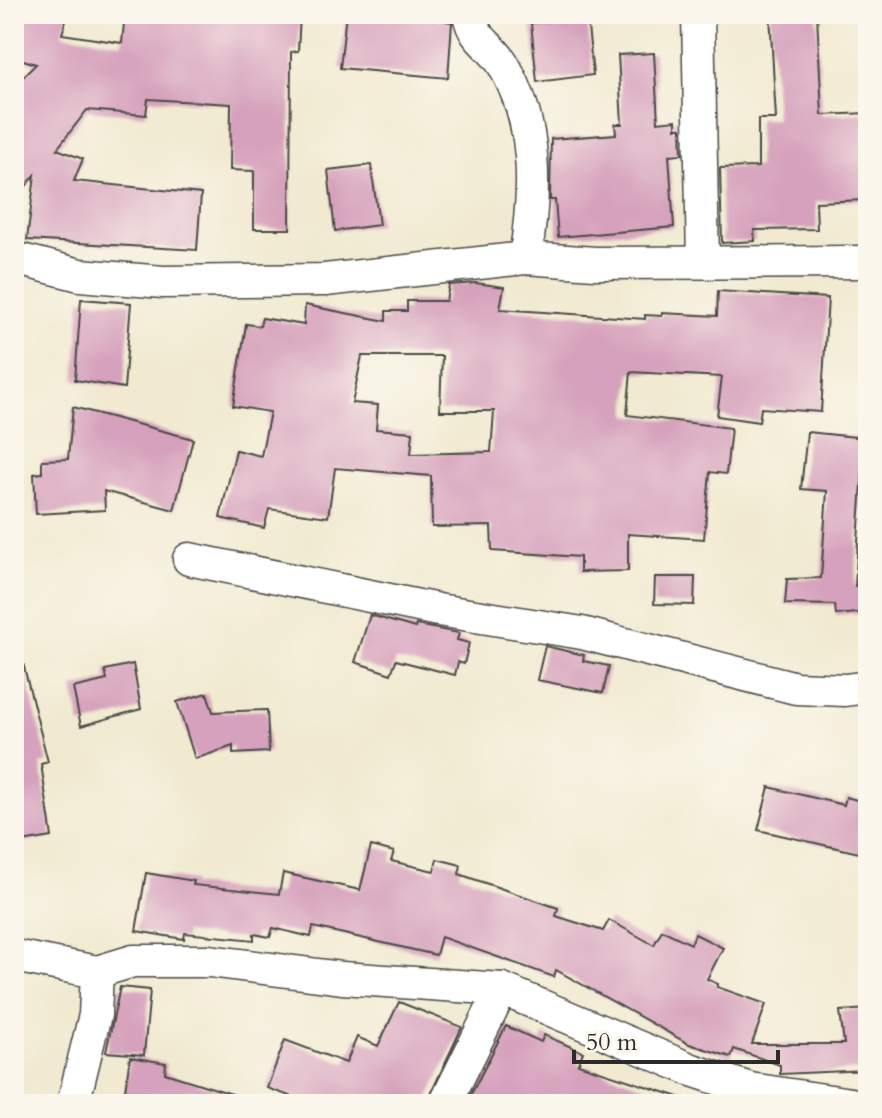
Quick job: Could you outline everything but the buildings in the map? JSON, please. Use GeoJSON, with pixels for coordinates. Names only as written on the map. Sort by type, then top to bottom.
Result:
{"type":"FeatureCollection","features":[{"type":"Feature","properties":{"kind":"street"},"geometry":{"type":"LineString","coordinates":[[469,14],[472,32],[501,60],[516,89],[527,129],[534,168],[525,258]]}},
{"type":"Feature","properties":{"kind":"street"},"geometry":{"type":"LineString","coordinates":[[698,14],[703,262]]}},
{"type":"Feature","properties":{"kind":"street"},"geometry":{"type":"LineString","coordinates":[[14,258],[80,275],[163,282],[325,280],[525,258],[595,263],[868,262]]}},
{"type":"Feature","properties":{"kind":"street"},"geometry":{"type":"LineString","coordinates":[[189,559],[438,610],[582,633],[796,688],[845,690],[868,687]]}},
{"type":"Feature","properties":{"kind":"street"},"geometry":{"type":"LineString","coordinates":[[14,956],[97,972],[133,961],[209,961],[342,978],[502,989],[692,1070],[750,1089],[851,1104]]}},
{"type":"Feature","properties":{"kind":"street"},"geometry":{"type":"LineString","coordinates":[[73,1104],[95,1015],[97,972]]}},
{"type":"Feature","properties":{"kind":"street"},"geometry":{"type":"LineString","coordinates":[[445,1104],[502,989]]}}]}
